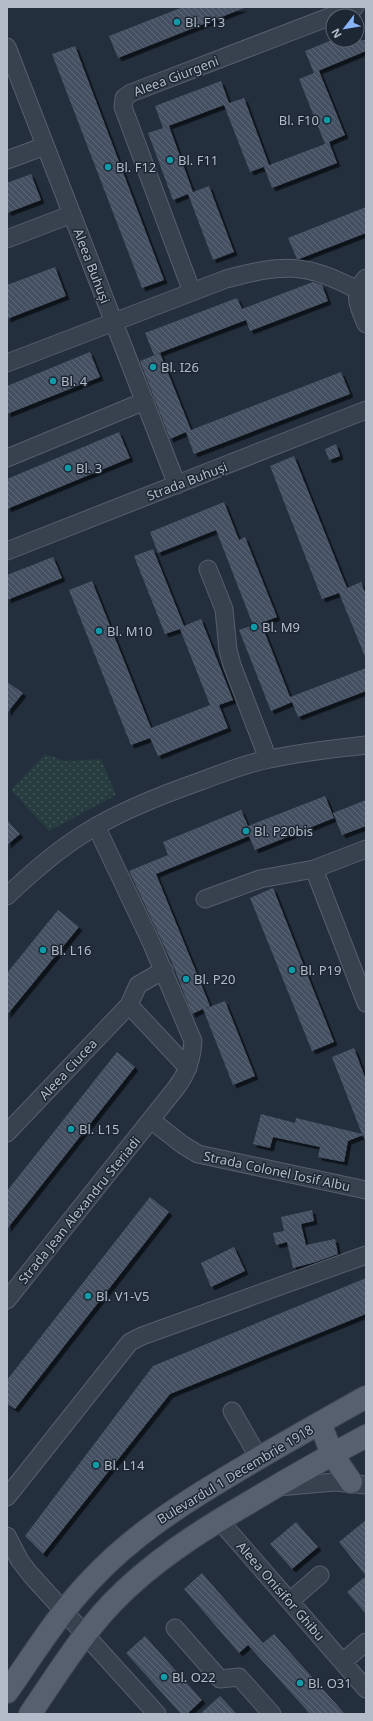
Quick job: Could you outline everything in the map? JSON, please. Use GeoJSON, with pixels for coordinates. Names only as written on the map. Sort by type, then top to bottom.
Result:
{"type":"FeatureCollection","features":[{"type":"Feature","properties":{"kind":"main road","name":"Bulevardul 1 Decembrie 1918"},"geometry":{"type":"LineString","coordinates":[[7,1692],[64,1610],[89,1582],[150,1526],[184,1502],[366,1397]]}},
{"type":"Feature","properties":{"kind":"main road"},"geometry":{"type":"LineString","coordinates":[[320,1423],[332,1454],[358,1483]]}},
{"type":"Feature","properties":{"kind":"main road"},"geometry":{"type":"LineString","coordinates":[[30,1714],[86,1634],[112,1603],[132,1584],[169,1554],[219,1520],[332,1454],[366,1436]]}},
{"type":"Feature","properties":{"kind":"street","name":"Aleea Giurgeni"},"geometry":{"type":"LineString","coordinates":[[192,292],[123,107],[124,98],[131,93],[355,7]]}},
{"type":"Feature","properties":{"kind":"street","name":"Aleea Buhuși"},"geometry":{"type":"LineString","coordinates":[[9,57],[72,214],[177,485]]}},
{"type":"Feature","properties":{"kind":"street"},"geometry":{"type":"LineString","coordinates":[[7,160],[45,146]]}},
{"type":"Feature","properties":{"kind":"street"},"geometry":{"type":"LineString","coordinates":[[7,239],[72,214]]}},
{"type":"Feature","properties":{"kind":"street"},"geometry":{"type":"LineString","coordinates":[[7,363],[226,279],[253,272],[289,268],[307,269],[362,284],[358,304],[366,324]]}},
{"type":"Feature","properties":{"kind":"street"},"geometry":{"type":"LineString","coordinates":[[7,458],[145,401]]}},
{"type":"Feature","properties":{"kind":"street","name":"Strada Buhuși"},"geometry":{"type":"LineString","coordinates":[[7,551],[366,410]]}},
{"type":"Feature","properties":{"kind":"street"},"geometry":{"type":"LineString","coordinates":[[208,569],[224,609],[228,650],[232,665],[268,759]]}},
{"type":"Feature","properties":{"kind":"street"},"geometry":{"type":"LineString","coordinates":[[7,896],[55,854],[96,826],[129,810],[185,787],[268,759],[366,745]]}},
{"type":"Feature","properties":{"kind":"street"},"geometry":{"type":"LineString","coordinates":[[96,826],[164,970],[193,1041],[192,1054],[184,1078],[151,1120]]}},
{"type":"Feature","properties":{"kind":"street"},"geometry":{"type":"LineString","coordinates":[[205,899],[260,879],[314,869],[366,849]]}},
{"type":"Feature","properties":{"kind":"street"},"geometry":{"type":"LineString","coordinates":[[314,869],[366,1003]]}},
{"type":"Feature","properties":{"kind":"street","name":"Aleea Ciucea"},"geometry":{"type":"LineString","coordinates":[[7,1133],[129,1005],[138,985],[164,970]]}},
{"type":"Feature","properties":{"kind":"street"},"geometry":{"type":"LineString","coordinates":[[129,1005],[188,1068]]}},
{"type":"Feature","properties":{"kind":"street","name":"Strada Colonel Iosif Albu"},"geometry":{"type":"LineString","coordinates":[[151,1120],[183,1145],[198,1154],[366,1190]]}},
{"type":"Feature","properties":{"kind":"street","name":"Strada Jean Alexandru Steriadi"},"geometry":{"type":"LineString","coordinates":[[7,1300],[151,1120]]}},
{"type":"Feature","properties":{"kind":"street"},"geometry":{"type":"LineString","coordinates":[[7,1497],[130,1342],[142,1336],[366,1255]]}},
{"type":"Feature","properties":{"kind":"street"},"geometry":{"type":"LineString","coordinates":[[232,1411],[259,1458]]}},
{"type":"Feature","properties":{"kind":"street"},"geometry":{"type":"LineString","coordinates":[[273,1488],[321,1483],[358,1483]]}},
{"type":"Feature","properties":{"kind":"street","name":"Aleea Onisifor Ghibu"},"geometry":{"type":"LineString","coordinates":[[219,1520],[366,1689]]}},
{"type":"Feature","properties":{"kind":"street"},"geometry":{"type":"LineString","coordinates":[[7,1536],[20,1561],[157,1714]]}},
{"type":"Feature","properties":{"kind":"street"},"geometry":{"type":"LineString","coordinates":[[290,1601],[320,1575]]}},
{"type":"Feature","properties":{"kind":"street"},"geometry":{"type":"LineString","coordinates":[[175,1628],[220,1679],[239,1677],[272,1714]]}},
{"type":"Feature","properties":{"kind":"street"},"geometry":{"type":"LineString","coordinates":[[343,1662],[366,1642]]}},
{"type":"Feature","properties":{"kind":"street"},"geometry":{"type":"LineString","coordinates":[[7,1676],[13,1668],[37,1650]]}},
{"type":"Feature","properties":{"kind":"green space"},"geometry":{"type":"Polygon","coordinates":[[[45,754],[65,761],[101,759],[116,795],[49,831],[11,790],[45,754]]]}},
{"type":"Feature","properties":{"kind":"building","name":"Bl. F13"},"geometry":{"type":"Polygon","coordinates":[[[183,7],[244,8],[118,58],[109,36],[183,7]]]}},
{"type":"Feature","properties":{"kind":"building","name":"Bl. F10"},"geometry":{"type":"Polygon","coordinates":[[[366,40],[366,51],[318,71],[345,135],[329,142],[337,163],[272,188],[264,167],[325,144],[299,79],[314,73],[305,51],[325,43],[325,48],[365,48],[366,40]]]}},
{"type":"Feature","properties":{"kind":"building","name":"Bl. F12"},"geometry":{"type":"Polygon","coordinates":[[[75,46],[164,280],[142,288],[52,54],[75,46]]]}},
{"type":"Feature","properties":{"kind":"building"},"geometry":{"type":"Polygon","coordinates":[[[221,81],[229,103],[244,98],[269,165],[250,172],[224,105],[163,128],[155,106],[221,81]]]}},
{"type":"Feature","properties":{"kind":"building"},"geometry":{"type":"Polygon","coordinates":[[[169,126],[193,192],[173,200],[148,133],[169,126]]]}},
{"type":"Feature","properties":{"kind":"building"},"geometry":{"type":"Polygon","coordinates":[[[31,174],[41,200],[7,213],[7,183],[31,174]]]}},
{"type":"Feature","properties":{"kind":"building"},"geometry":{"type":"Polygon","coordinates":[[[209,186],[234,252],[213,260],[188,194],[209,186]]]}},
{"type":"Feature","properties":{"kind":"building"},"geometry":{"type":"Polygon","coordinates":[[[366,207],[366,233],[297,259],[288,238],[366,207]]]}},
{"type":"Feature","properties":{"kind":"building"},"geometry":{"type":"Polygon","coordinates":[[[55,267],[66,296],[7,319],[7,285],[55,267]]]}},
{"type":"Feature","properties":{"kind":"building"},"geometry":{"type":"Polygon","coordinates":[[[313,282],[322,285],[328,301],[250,331],[246,320],[154,355],[145,333],[237,298],[242,309],[313,282]]]}},
{"type":"Feature","properties":{"kind":"building","name":"Bl. 4"},"geometry":{"type":"Polygon","coordinates":[[[90,352],[100,377],[7,414],[7,386],[90,352]]]}},
{"type":"Feature","properties":{"kind":"building"},"geometry":{"type":"Polygon","coordinates":[[[160,353],[191,430],[341,372],[350,394],[194,454],[186,432],[170,439],[140,361],[160,353]]]}},
{"type":"Feature","properties":{"kind":"building","name":"Bl. 3"},"geometry":{"type":"Polygon","coordinates":[[[119,432],[130,458],[7,509],[7,479],[119,432]]]}},
{"type":"Feature","properties":{"kind":"building"},"geometry":{"type":"Polygon","coordinates":[[[336,444],[340,456],[329,460],[325,449],[336,444]]]}},
{"type":"Feature","properties":{"kind":"building","name":"Bl. M9"},"geometry":{"type":"Polygon","coordinates":[[[294,456],[347,588],[361,582],[366,595],[366,659],[339,593],[322,599],[270,466],[294,456]]]}},
{"type":"Feature","properties":{"kind":"building","name":"Bl. M9"},"geometry":{"type":"Polygon","coordinates":[[[224,502],[239,540],[245,537],[277,617],[261,623],[290,697],[366,668],[366,691],[298,717],[292,702],[271,711],[239,630],[253,625],[216,530],[158,553],[150,532],[224,502]]]}},
{"type":"Feature","properties":{"kind":"building","name":"Bl. M10"},"geometry":{"type":"Polygon","coordinates":[[[153,549],[184,626],[201,619],[233,700],[219,705],[228,728],[158,756],[150,738],[131,745],[69,590],[92,581],[151,728],[210,705],[180,629],[165,634],[134,556],[153,549]]]}},
{"type":"Feature","properties":{"kind":"building"},"geometry":{"type":"Polygon","coordinates":[[[53,557],[62,578],[7,600],[7,575],[53,557]]]}},
{"type":"Feature","properties":{"kind":"building"},"geometry":{"type":"Polygon","coordinates":[[[7,682],[23,693],[7,713],[7,682]]]}},
{"type":"Feature","properties":{"kind":"building"},"geometry":{"type":"Polygon","coordinates":[[[325,796],[334,818],[255,850],[249,836],[156,874],[210,1006],[204,1009],[225,1001],[255,1076],[233,1085],[203,1009],[192,1014],[173,965],[129,871],[168,855],[163,842],[241,810],[248,826],[325,796]]]}},
{"type":"Feature","properties":{"kind":"building"},"geometry":{"type":"Polygon","coordinates":[[[366,800],[366,826],[342,835],[333,813],[366,800]]]}},
{"type":"Feature","properties":{"kind":"building"},"geometry":{"type":"Polygon","coordinates":[[[7,820],[20,834],[7,845],[7,820]]]}},
{"type":"Feature","properties":{"kind":"building","name":"Bl. P19"},"geometry":{"type":"Polygon","coordinates":[[[273,888],[334,1042],[312,1051],[250,898],[273,888]]]}},
{"type":"Feature","properties":{"kind":"building","name":"Bl. L16"},"geometry":{"type":"Polygon","coordinates":[[[58,910],[79,927],[7,1015],[7,973],[58,910]]]}},
{"type":"Feature","properties":{"kind":"building"},"geometry":{"type":"Polygon","coordinates":[[[354,1048],[366,1080],[366,1142],[363,1135],[348,1141],[344,1162],[318,1157],[320,1147],[273,1137],[270,1148],[253,1144],[261,1114],[295,1123],[296,1118],[362,1134],[332,1057],[354,1048]]]}},
{"type":"Feature","properties":{"kind":"building","name":"Bl. L15"},"geometry":{"type":"Polygon","coordinates":[[[117,1052],[135,1067],[7,1229],[7,1191],[117,1052]]]}},
{"type":"Feature","properties":{"kind":"building","name":"Bl. V1-V5"},"geometry":{"type":"Polygon","coordinates":[[[150,1197],[169,1212],[15,1409],[7,1404],[7,1380],[150,1197]]]}},
{"type":"Feature","properties":{"kind":"building"},"geometry":{"type":"Polygon","coordinates":[[[312,1210],[314,1221],[301,1224],[306,1245],[335,1239],[338,1254],[293,1268],[287,1242],[276,1245],[273,1233],[284,1231],[281,1217],[312,1210]]]}},
{"type":"Feature","properties":{"kind":"building"},"geometry":{"type":"Polygon","coordinates":[[[234,1247],[245,1271],[211,1287],[201,1263],[234,1247]]]}},
{"type":"Feature","properties":{"kind":"building","name":"Bl. L14"},"geometry":{"type":"Polygon","coordinates":[[[366,1278],[366,1314],[170,1394],[43,1554],[25,1536],[153,1366],[366,1278]]]}},
{"type":"Feature","properties":{"kind":"building"},"geometry":{"type":"Polygon","coordinates":[[[366,1520],[366,1576],[339,1542],[366,1520]]]}},
{"type":"Feature","properties":{"kind":"building"},"geometry":{"type":"Polygon","coordinates":[[[296,1522],[318,1547],[292,1569],[270,1544],[296,1522]]]}},
{"type":"Feature","properties":{"kind":"building"},"geometry":{"type":"Polygon","coordinates":[[[202,1573],[263,1643],[274,1634],[345,1714],[310,1714],[248,1645],[239,1653],[184,1589],[202,1573]]]}},
{"type":"Feature","properties":{"kind":"building"},"geometry":{"type":"Polygon","coordinates":[[[366,1576],[366,1614],[347,1592],[366,1576]]]}},
{"type":"Feature","properties":{"kind":"building","name":"Bl. O22"},"geometry":{"type":"Polygon","coordinates":[[[145,1636],[202,1700],[187,1714],[181,1714],[126,1653],[145,1636]]]}},
{"type":"Feature","properties":{"kind":"building"},"geometry":{"type":"Polygon","coordinates":[[[220,1696],[237,1714],[200,1714],[220,1696]]]}},
{"type":"Feature","properties":{"kind":"place","name":"Bl. F13"},"geometry":{"type":"Point","coordinates":[177,22]}},
{"type":"Feature","properties":{"kind":"place","name":"Bl. F10"},"geometry":{"type":"Point","coordinates":[327,120]}},
{"type":"Feature","properties":{"kind":"place","name":"Bl. F11"},"geometry":{"type":"Point","coordinates":[170,160]}},
{"type":"Feature","properties":{"kind":"place","name":"Bl. F12"},"geometry":{"type":"Point","coordinates":[108,167]}},
{"type":"Feature","properties":{"kind":"place","name":"Bl. I26"},"geometry":{"type":"Point","coordinates":[153,367]}},
{"type":"Feature","properties":{"kind":"place","name":"Bl. 4"},"geometry":{"type":"Point","coordinates":[53,381]}},
{"type":"Feature","properties":{"kind":"place","name":"Bl. 3"},"geometry":{"type":"Point","coordinates":[68,468]}},
{"type":"Feature","properties":{"kind":"place","name":"Bl. M9"},"geometry":{"type":"Point","coordinates":[254,627]}},
{"type":"Feature","properties":{"kind":"place","name":"Bl. M10"},"geometry":{"type":"Point","coordinates":[99,631]}},
{"type":"Feature","properties":{"kind":"place","name":"Bl. P20bis"},"geometry":{"type":"Point","coordinates":[246,831]}},
{"type":"Feature","properties":{"kind":"place","name":"Bl. L16"},"geometry":{"type":"Point","coordinates":[43,950]}},
{"type":"Feature","properties":{"kind":"place","name":"Bl. P19"},"geometry":{"type":"Point","coordinates":[292,970]}},
{"type":"Feature","properties":{"kind":"place","name":"Bl. P20"},"geometry":{"type":"Point","coordinates":[186,979]}},
{"type":"Feature","properties":{"kind":"place","name":"Bl. L15"},"geometry":{"type":"Point","coordinates":[71,1129]}},
{"type":"Feature","properties":{"kind":"place","name":"Bl. V1-V5"},"geometry":{"type":"Point","coordinates":[88,1296]}},
{"type":"Feature","properties":{"kind":"place","name":"Bl. L14"},"geometry":{"type":"Point","coordinates":[96,1465]}},
{"type":"Feature","properties":{"kind":"place","name":"Bl. O22"},"geometry":{"type":"Point","coordinates":[164,1677]}},
{"type":"Feature","properties":{"kind":"place","name":"Bl. O31"},"geometry":{"type":"Point","coordinates":[300,1683]}}]}
